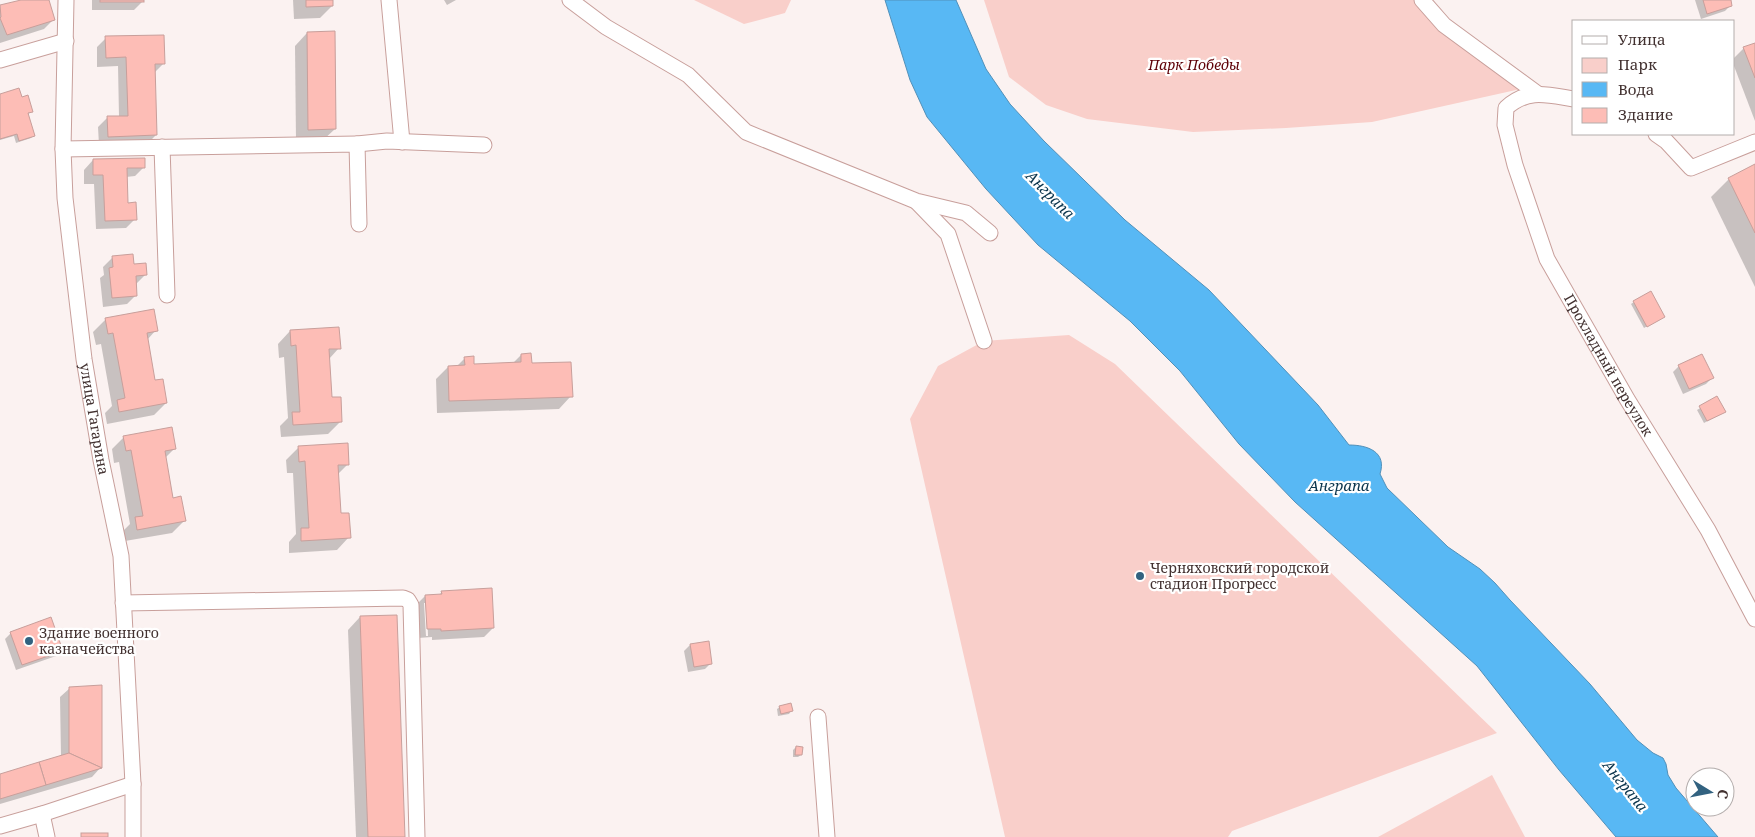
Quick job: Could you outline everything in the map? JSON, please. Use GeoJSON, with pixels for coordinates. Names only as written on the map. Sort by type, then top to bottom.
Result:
{"type":"FeatureCollection","features":[{"type":"Feature","properties":{"kind":"street","name":"улица Гагарина"},"geometry":{"type":"LineString","coordinates":[[66,0],[63,149],[65,198],[84,359],[101,460],[121,556],[133,784],[133,837]]}},
{"type":"Feature","properties":{"kind":"street"},"geometry":{"type":"LineString","coordinates":[[389,0],[402,142]]}},
{"type":"Feature","properties":{"kind":"street"},"geometry":{"type":"LineString","coordinates":[[570,0],[606,27],[688,75],[746,132],[916,201],[966,213],[990,233]]}},
{"type":"Feature","properties":{"kind":"street"},"geometry":{"type":"LineString","coordinates":[[1422,0],[1444,25],[1538,94],[1572,99]]}},
{"type":"Feature","properties":{"kind":"street"},"geometry":{"type":"LineString","coordinates":[[0,60],[66,41]]}},
{"type":"Feature","properties":{"kind":"street","name":"Прохладный переулок"},"geometry":{"type":"LineString","coordinates":[[1538,94],[1516,99],[1506,108],[1505,126],[1515,165],[1547,259],[1627,399],[1708,530],[1755,619]]}},
{"type":"Feature","properties":{"kind":"street"},"geometry":{"type":"LineString","coordinates":[[1657,135],[1691,168],[1755,142]]}},
{"type":"Feature","properties":{"kind":"street"},"geometry":{"type":"LineString","coordinates":[[63,149],[357,144],[373,142],[484,145]]}},
{"type":"Feature","properties":{"kind":"street"},"geometry":{"type":"LineString","coordinates":[[357,144],[359,224]]}},
{"type":"Feature","properties":{"kind":"street"},"geometry":{"type":"LineString","coordinates":[[162,147],[167,295]]}},
{"type":"Feature","properties":{"kind":"street"},"geometry":{"type":"LineString","coordinates":[[916,201],[948,234],[984,340]]}},
{"type":"Feature","properties":{"kind":"street"},"geometry":{"type":"LineString","coordinates":[[123,604],[394,598],[408,600],[411,605],[417,837]]}},
{"type":"Feature","properties":{"kind":"street"},"geometry":{"type":"LineString","coordinates":[[818,717],[827,837]]}},
{"type":"Feature","properties":{"kind":"street"},"geometry":{"type":"LineString","coordinates":[[0,826],[133,784]]}},
{"type":"Feature","properties":{"kind":"street"},"geometry":{"type":"LineString","coordinates":[[42,814],[47,837]]}},
{"type":"Feature","properties":{"kind":"green space"},"geometry":{"type":"Polygon","coordinates":[[[694,0],[791,0],[785,13],[744,24],[694,0]]]}},
{"type":"Feature","properties":{"kind":"green space","name":"Парк Победы"},"geometry":{"type":"Polygon","coordinates":[[[984,0],[1417,0],[1525,88],[1372,122],[1193,132],[1087,119],[1046,105],[1009,77],[984,0]]]}},
{"type":"Feature","properties":{"kind":"green space","name":"Черняховский городской стадион Прогресс"},"geometry":{"type":"Polygon","coordinates":[[[1069,335],[1115,364],[1497,733],[1232,831],[1228,837],[1005,837],[910,419],[938,366],[984,341],[1069,335]]]}},
{"type":"Feature","properties":{"kind":"green space"},"geometry":{"type":"Polygon","coordinates":[[[1492,775],[1525,837],[1378,837],[1492,775]]]}},
{"type":"Feature","properties":{"kind":"water","name":"Анграпа"},"geometry":{"type":"Polygon","coordinates":[[[885,0],[956,0],[986,69],[1010,104],[1044,141],[1125,220],[1209,290],[1318,405],[1349,445],[1369,448],[1378,455],[1381,460],[1380,474],[1387,488],[1448,547],[1480,569],[1495,583],[1590,684],[1637,740],[1653,753],[1663,758],[1668,775],[1685,798],[1685,817],[1701,817],[1718,837],[1616,837],[1559,770],[1477,666],[1295,502],[1239,444],[1180,371],[1130,321],[1038,245],[986,189],[927,117],[910,80],[885,0]]]}},
{"type":"Feature","properties":{"kind":"building"},"geometry":{"type":"Polygon","coordinates":[[[21,0],[49,0],[55,20],[7,35],[0,18],[0,5],[21,0]]]}},
{"type":"Feature","properties":{"kind":"building"},"geometry":{"type":"Polygon","coordinates":[[[100,0],[144,0],[144,2],[100,2],[100,0]]]}},
{"type":"Feature","properties":{"kind":"building"},"geometry":{"type":"Polygon","coordinates":[[[306,0],[333,0],[333,6],[306,7],[306,0]]]}},
{"type":"Feature","properties":{"kind":"building"},"geometry":{"type":"Polygon","coordinates":[[[1703,0],[1731,0],[1732,6],[1707,14],[1703,0]]]}},
{"type":"Feature","properties":{"kind":"building"},"geometry":{"type":"Polygon","coordinates":[[[335,31],[336,129],[308,130],[307,32],[335,31]]]}},
{"type":"Feature","properties":{"kind":"building"},"geometry":{"type":"Polygon","coordinates":[[[164,35],[165,64],[155,64],[157,135],[108,137],[107,116],[128,116],[126,57],[106,58],[105,36],[164,35]]]}},
{"type":"Feature","properties":{"kind":"building"},"geometry":{"type":"Polygon","coordinates":[[[1755,43],[1755,78],[1743,47],[1755,43]]]}},
{"type":"Feature","properties":{"kind":"building"},"geometry":{"type":"Polygon","coordinates":[[[19,88],[22,97],[28,95],[33,112],[28,113],[35,136],[19,141],[17,134],[0,139],[0,94],[19,88]]]}},
{"type":"Feature","properties":{"kind":"building"},"geometry":{"type":"Polygon","coordinates":[[[145,158],[145,168],[127,168],[128,203],[136,202],[137,220],[105,221],[103,175],[93,175],[93,159],[145,158]]]}},
{"type":"Feature","properties":{"kind":"building"},"geometry":{"type":"Polygon","coordinates":[[[1755,164],[1755,233],[1728,178],[1755,164]]]}},
{"type":"Feature","properties":{"kind":"building"},"geometry":{"type":"Polygon","coordinates":[[[133,254],[134,264],[146,263],[147,275],[136,276],[137,296],[112,298],[109,268],[113,267],[112,256],[133,254]]]}},
{"type":"Feature","properties":{"kind":"building"},"geometry":{"type":"Polygon","coordinates":[[[1651,291],[1665,317],[1647,327],[1633,301],[1651,291]]]}},
{"type":"Feature","properties":{"kind":"building"},"geometry":{"type":"Polygon","coordinates":[[[154,309],[158,331],[147,333],[155,380],[163,379],[167,403],[119,412],[117,400],[125,398],[113,333],[108,334],[105,318],[154,309]]]}},
{"type":"Feature","properties":{"kind":"building"},"geometry":{"type":"Polygon","coordinates":[[[339,327],[341,349],[329,349],[332,397],[341,397],[342,422],[293,425],[292,412],[300,412],[296,345],[291,346],[290,330],[339,327]]]}},
{"type":"Feature","properties":{"kind":"building"},"geometry":{"type":"Polygon","coordinates":[[[531,353],[532,363],[571,362],[573,397],[449,401],[448,366],[465,365],[464,357],[474,356],[474,364],[521,362],[521,354],[531,353]]]}},
{"type":"Feature","properties":{"kind":"building"},"geometry":{"type":"Polygon","coordinates":[[[1702,354],[1714,378],[1689,389],[1678,365],[1702,354]]]}},
{"type":"Feature","properties":{"kind":"building"},"geometry":{"type":"Polygon","coordinates":[[[1717,396],[1726,412],[1707,421],[1699,406],[1717,396]]]}},
{"type":"Feature","properties":{"kind":"building"},"geometry":{"type":"Polygon","coordinates":[[[172,427],[176,449],[165,451],[173,498],[181,496],[186,521],[137,530],[135,517],[143,516],[131,450],[126,451],[123,436],[172,427]]]}},
{"type":"Feature","properties":{"kind":"building"},"geometry":{"type":"Polygon","coordinates":[[[348,443],[349,465],[338,465],[341,513],[349,513],[351,538],[301,541],[301,528],[309,528],[305,461],[299,462],[298,446],[348,443]]]}},
{"type":"Feature","properties":{"kind":"building"},"geometry":{"type":"Polygon","coordinates":[[[492,588],[494,628],[441,631],[441,629],[427,629],[425,595],[442,594],[441,591],[492,588]]]}},
{"type":"Feature","properties":{"kind":"building"},"geometry":{"type":"Polygon","coordinates":[[[397,615],[405,837],[368,837],[360,616],[397,615]]]}},
{"type":"Feature","properties":{"kind":"building"},"geometry":{"type":"Polygon","coordinates":[[[51,617],[63,651],[22,665],[10,632],[51,617]]]}},
{"type":"Feature","properties":{"kind":"building"},"geometry":{"type":"Polygon","coordinates":[[[709,641],[712,664],[694,667],[690,644],[709,641]]]}},
{"type":"Feature","properties":{"kind":"building"},"geometry":{"type":"Polygon","coordinates":[[[102,685],[102,768],[69,753],[69,687],[102,685]]]}},
{"type":"Feature","properties":{"kind":"building"},"geometry":{"type":"Polygon","coordinates":[[[791,703],[793,711],[781,714],[779,706],[791,703]]]}},
{"type":"Feature","properties":{"kind":"building"},"geometry":{"type":"Polygon","coordinates":[[[796,746],[803,747],[802,755],[795,755],[796,746]]]}},
{"type":"Feature","properties":{"kind":"building"},"geometry":{"type":"Polygon","coordinates":[[[69,753],[102,768],[46,785],[39,762],[69,753]]]}},
{"type":"Feature","properties":{"kind":"building"},"geometry":{"type":"Polygon","coordinates":[[[39,762],[46,785],[0,799],[0,774],[39,762]]]}},
{"type":"Feature","properties":{"kind":"building"},"geometry":{"type":"Polygon","coordinates":[[[81,833],[108,833],[108,837],[81,837],[81,833]]]}},
{"type":"Feature","properties":{"kind":"place","name":"Черняховский городской стадион Прогресс"},"geometry":{"type":"Point","coordinates":[1140,576]}},
{"type":"Feature","properties":{"kind":"place","name":"Здание военного казначейства"},"geometry":{"type":"Point","coordinates":[29,641]}}]}
